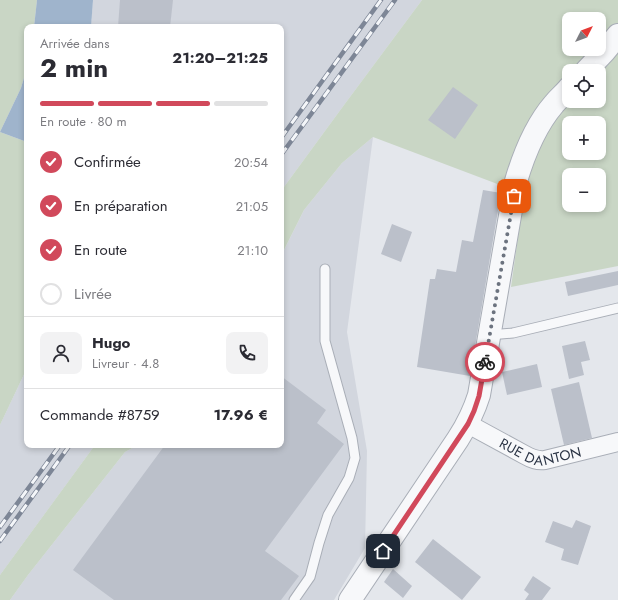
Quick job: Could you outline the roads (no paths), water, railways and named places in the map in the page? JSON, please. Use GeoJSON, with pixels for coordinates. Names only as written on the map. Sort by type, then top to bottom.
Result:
{"type":"FeatureCollection","features":[{"type":"Feature","properties":{"kind":"street"},"geometry":{"type":"LineString","coordinates":[[593,64],[618,35]]}},
{"type":"Feature","properties":{"kind":"street"},"geometry":{"type":"LineString","coordinates":[[350,600],[471,417],[479,396],[516,181],[524,158],[538,127],[562,95]]}},
{"type":"Feature","properties":{"kind":"street","name":"RUE DANTON"},"geometry":{"type":"LineString","coordinates":[[471,417],[531,458],[539,460],[545,460],[618,442]]}},
{"type":"Feature","properties":{"kind":"lane"},"geometry":{"type":"LineString","coordinates":[[294,600],[310,576],[328,515],[349,478],[355,458],[352,438],[325,341],[325,269]]}},
{"type":"Feature","properties":{"kind":"lane"},"geometry":{"type":"LineString","coordinates":[[489,335],[513,333],[618,308]]}},
{"type":"Feature","properties":{"kind":"water"},"geometry":{"type":"Polygon","coordinates":[[[37,0],[93,0],[91,24],[34,24],[37,0]]]}},
{"type":"Feature","properties":{"kind":"water"},"geometry":{"type":"Polygon","coordinates":[[[24,78],[24,141],[0,132],[21,88],[24,78]]]}},
{"type":"Feature","properties":{"kind":"railway"},"geometry":{"type":"LineString","coordinates":[[284,134],[381,0]]}},
{"type":"Feature","properties":{"kind":"railway"},"geometry":{"type":"LineString","coordinates":[[284,151],[395,0]]}},
{"type":"Feature","properties":{"kind":"railway"},"geometry":{"type":"LineString","coordinates":[[0,527],[58,448]]}},
{"type":"Feature","properties":{"kind":"railway"},"geometry":{"type":"LineString","coordinates":[[0,541],[68,448]]}}]}
